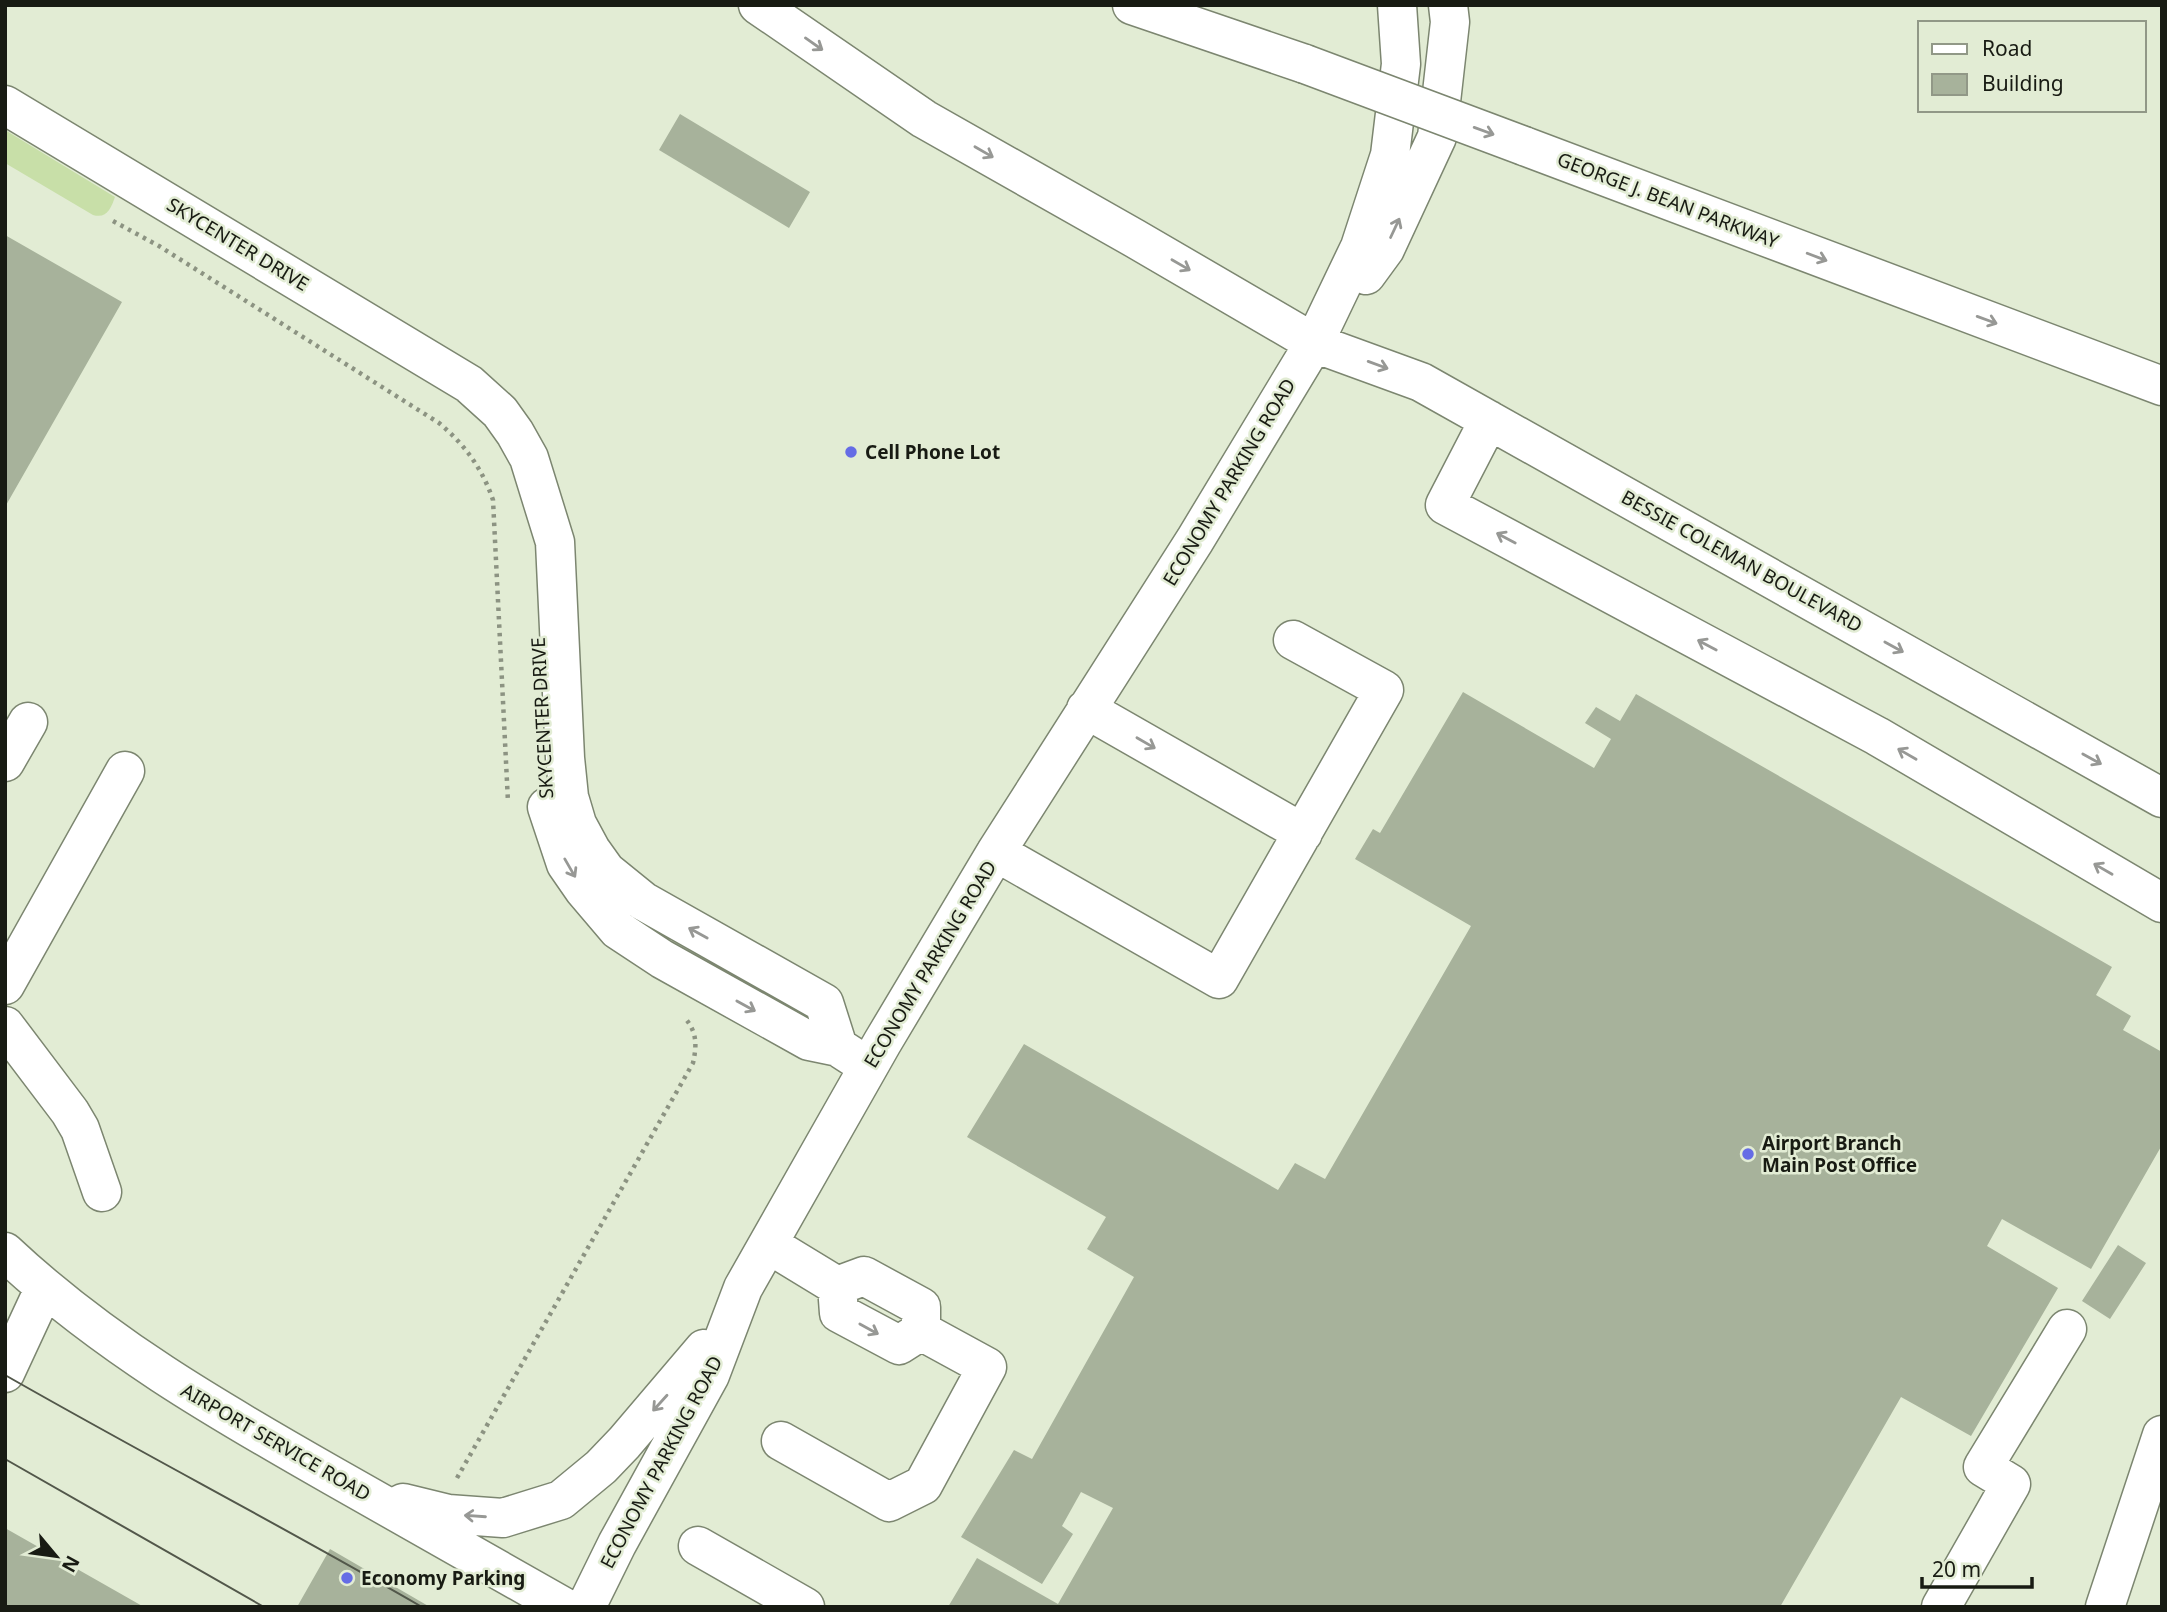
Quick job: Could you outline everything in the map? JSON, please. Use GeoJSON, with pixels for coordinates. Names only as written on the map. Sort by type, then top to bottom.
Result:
{"type":"FeatureCollection","features":[{"type":"Feature","properties":{"kind":"street","name":"BESSIE COLEMAN BOULEVARD"},"geometry":{"type":"LineString","coordinates":[[758,5],[924,119],[1314,343],[1421,382],[2162,798]]}},
{"type":"Feature","properties":{"kind":"street"},"geometry":{"type":"LineString","coordinates":[[1132,5],[1305,64]]}},
{"type":"Feature","properties":{"kind":"street","name":"GEORGE J. BEAN PARKWAY"},"geometry":{"type":"LineString","coordinates":[[1178,5],[1305,64],[2162,386]]}},
{"type":"Feature","properties":{"kind":"street"},"geometry":{"type":"LineString","coordinates":[[1314,343],[1360,247],[1390,155],[1401,64],[1397,5]]}},
{"type":"Feature","properties":{"kind":"street"},"geometry":{"type":"LineString","coordinates":[[1314,343],[1385,249],[1437,137],[1450,22],[1448,5]]}},
{"type":"Feature","properties":{"kind":"street","name":"SKYCENTER DRIVE"},"geometry":{"type":"LineString","coordinates":[[5,105],[469,384],[500,412],[529,458],[539,487],[535,552],[547,808],[566,864],[601,913],[638,945],[809,1041],[853,1056]]}},
{"type":"Feature","properties":{"kind":"street","name":"ECONOMY PARKING ROAD"},"geometry":{"type":"LineString","coordinates":[[586,1607],[617,1544],[710,1375],[743,1288],[768,1244],[853,1056],[996,852],[1195,540],[1314,343]]}},
{"type":"Feature","properties":{"kind":"street"},"geometry":{"type":"LineString","coordinates":[[1489,419],[1445,505],[1877,736],[2162,903]]}},
{"type":"Feature","properties":{"kind":"street"},"geometry":{"type":"LineString","coordinates":[[996,852],[1219,979],[1384,690],[1293,640]]}},
{"type":"Feature","properties":{"kind":"street"},"geometry":{"type":"LineString","coordinates":[[1086,709],[1303,833]]}},
{"type":"Feature","properties":{"kind":"street"},"geometry":{"type":"LineString","coordinates":[[5,762],[29,722]]}},
{"type":"Feature","properties":{"kind":"street"},"geometry":{"type":"LineString","coordinates":[[5,985],[125,771]]}},
{"type":"Feature","properties":{"kind":"street"},"geometry":{"type":"LineString","coordinates":[[5,1026],[80,1129],[102,1192]]}},
{"type":"Feature","properties":{"kind":"street"},"geometry":{"type":"LineString","coordinates":[[768,1244],[837,1286],[839,1313],[899,1345],[921,1331],[987,1367],[923,1485],[889,1502],[781,1441]]}},
{"type":"Feature","properties":{"kind":"street","name":"AIRPORT SERVICE ROAD"},"geometry":{"type":"LineString","coordinates":[[5,1252],[44,1289],[130,1354],[209,1405],[564,1607]]}},
{"type":"Feature","properties":{"kind":"street"},"geometry":{"type":"LineString","coordinates":[[366,1494],[448,1514],[503,1518],[561,1500],[601,1467],[667,1395],[703,1350],[743,1288]]}},
{"type":"Feature","properties":{"kind":"street"},"geometry":{"type":"LineString","coordinates":[[5,1373],[44,1289]]}},
{"type":"Feature","properties":{"kind":"street"},"geometry":{"type":"LineString","coordinates":[[1941,1607],[2011,1484],[1983,1467],[2067,1329]]}},
{"type":"Feature","properties":{"kind":"street"},"geometry":{"type":"LineString","coordinates":[[2105,1607],[2162,1435]]}},
{"type":"Feature","properties":{"kind":"street"},"geometry":{"type":"LineString","coordinates":[[698,1546],[800,1606]]}},
{"type":"Feature","properties":{"kind":"path"},"geometry":{"type":"LineString","coordinates":[[113,220],[439,423],[458,439],[473,458],[486,479],[493,500],[510,814]]}},
{"type":"Feature","properties":{"kind":"path"},"geometry":{"type":"LineString","coordinates":[[453,1485],[693,1063],[697,1048],[695,1033],[682,1015]]}},
{"type":"Feature","properties":{"kind":"green space"},"geometry":{"type":"Polygon","coordinates":[[[5,130],[115,197],[108,212],[93,215],[5,163],[5,130]]]}},
{"type":"Feature","properties":{"kind":"building"},"geometry":{"type":"Polygon","coordinates":[[[680,114],[810,192],[789,228],[659,150],[680,114]]]}},
{"type":"Feature","properties":{"kind":"building"},"geometry":{"type":"Polygon","coordinates":[[[5,235],[122,302],[5,507],[5,235]]]}},
{"type":"Feature","properties":{"kind":"building","name":"Airport Branch Main Post Office"},"geometry":{"type":"Polygon","coordinates":[[[1463,692],[1594,768],[1611,739],[1585,723],[1596,707],[1620,721],[1636,694],[2112,967],[2096,995],[2131,1016],[2123,1030],[2162,1052],[2162,1145],[2091,1269],[2002,1219],[1987,1246],[2058,1288],[1971,1436],[1901,1397],[1780,1607],[948,1607],[977,1558],[1058,1604],[1113,1508],[1081,1492],[1062,1526],[1073,1534],[1042,1584],[961,1537],[1014,1450],[1032,1459],[1134,1277],[1087,1249],[1106,1217],[967,1137],[1024,1044],[1278,1190],[1295,1163],[1325,1179],[1471,926],[1355,859],[1373,829],[1380,833],[1463,692]]]}},
{"type":"Feature","properties":{"kind":"building"},"geometry":{"type":"Polygon","coordinates":[[[2118,1245],[2146,1263],[2110,1319],[2082,1301],[2118,1245]]]}},
{"type":"Feature","properties":{"kind":"building"},"geometry":{"type":"Polygon","coordinates":[[[5,1528],[144,1607],[5,1607],[5,1528]]]}},
{"type":"Feature","properties":{"kind":"building","name":"Economy Parking"},"geometry":{"type":"Polygon","coordinates":[[[330,1549],[430,1607],[297,1607],[330,1549]]]}},
{"type":"Feature","properties":{"kind":"tram line"},"geometry":{"type":"LineString","coordinates":[[5,1375],[422,1607]]}},
{"type":"Feature","properties":{"kind":"tram line"},"geometry":{"type":"LineString","coordinates":[[5,1459],[264,1607]]}},
{"type":"Feature","properties":{"kind":"place","name":"Cell Phone Lot"},"geometry":{"type":"Point","coordinates":[851,452]}},
{"type":"Feature","properties":{"kind":"place","name":"Airport Branch Main Post Office"},"geometry":{"type":"Point","coordinates":[1748,1154]}},
{"type":"Feature","properties":{"kind":"place","name":"Economy Parking"},"geometry":{"type":"Point","coordinates":[347,1578]}}]}
